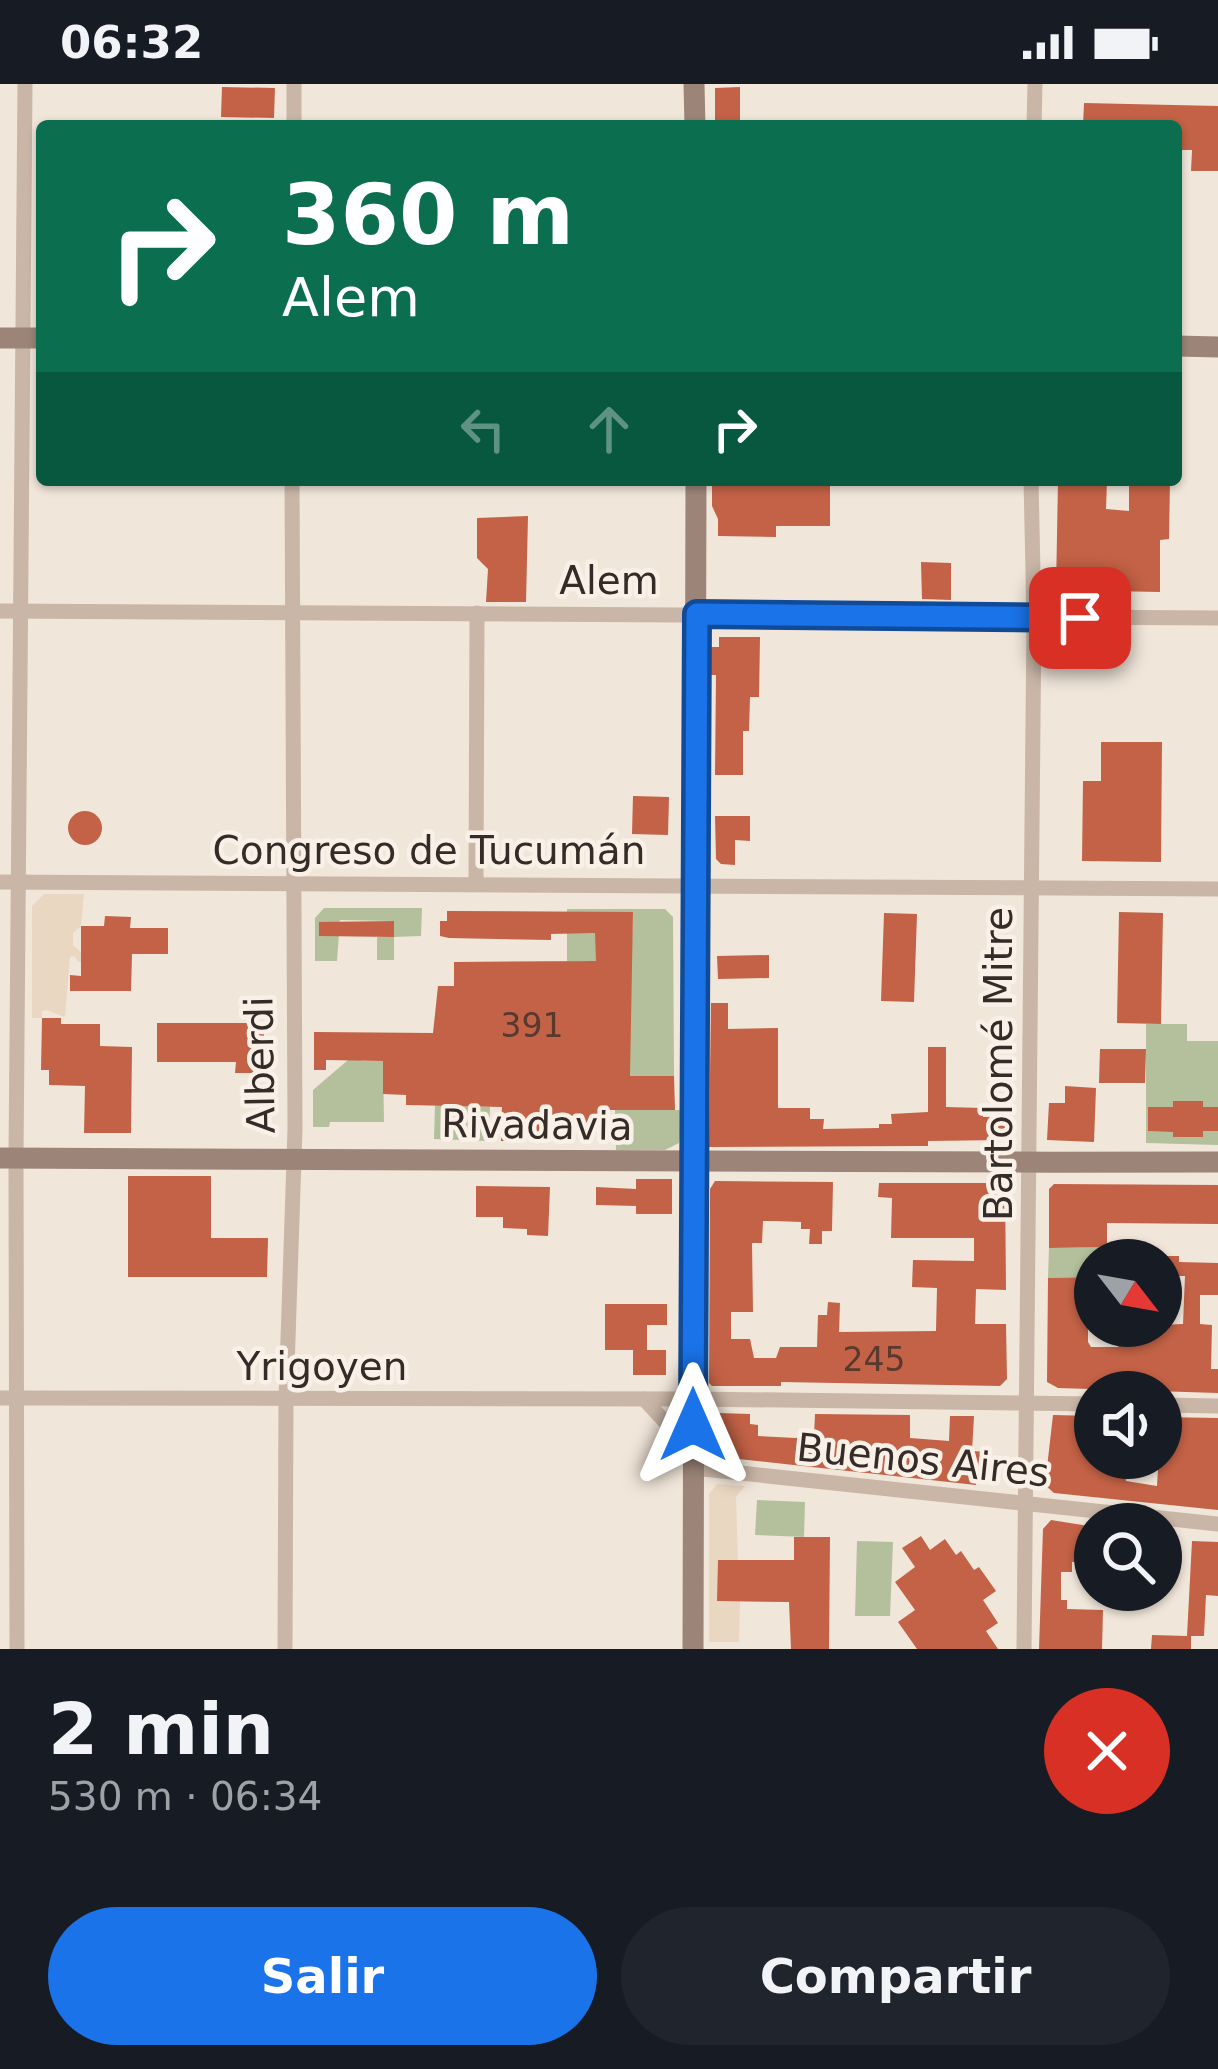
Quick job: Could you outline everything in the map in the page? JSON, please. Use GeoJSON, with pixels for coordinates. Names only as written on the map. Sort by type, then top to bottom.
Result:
{"type":"FeatureCollection","features":[{"type":"Feature","properties":{"kind":"main road"},"geometry":{"type":"LineString","coordinates":[[694,84],[695,120]]}},
{"type":"Feature","properties":{"kind":"main road"},"geometry":{"type":"LineString","coordinates":[[1182,346],[1218,347]]}},
{"type":"Feature","properties":{"kind":"main road"},"geometry":{"type":"LineString","coordinates":[[693,1649],[696,486]]}},
{"type":"Feature","properties":{"kind":"main road","name":"Rivadavia"},"geometry":{"type":"LineString","coordinates":[[8,1158],[1218,1162]]}},
{"type":"Feature","properties":{"kind":"street"},"geometry":{"type":"LineString","coordinates":[[17,1649],[8,1398],[8,1158],[18,882],[26,84]]}},
{"type":"Feature","properties":{"kind":"street"},"geometry":{"type":"LineString","coordinates":[[294,84],[294,120]]}},
{"type":"Feature","properties":{"kind":"street"},"geometry":{"type":"LineString","coordinates":[[1034,120],[1035,84]]}},
{"type":"Feature","properties":{"kind":"street","name":"Alberdi"},"geometry":{"type":"LineString","coordinates":[[285,1649],[294,1156],[292,486]]}},
{"type":"Feature","properties":{"kind":"street","name":"Bartolomé Mitre"},"geometry":{"type":"LineString","coordinates":[[1024,1649],[1034,619],[1031,486]]}},
{"type":"Feature","properties":{"kind":"street","name":"Alem"},"geometry":{"type":"LineString","coordinates":[[0,611],[1218,618]]}},
{"type":"Feature","properties":{"kind":"street"},"geometry":{"type":"LineString","coordinates":[[476,884],[477,613]]}},
{"type":"Feature","properties":{"kind":"street","name":"Congreso de Tucumán"},"geometry":{"type":"LineString","coordinates":[[0,882],[1218,889]]}},
{"type":"Feature","properties":{"kind":"street","name":"Yrigoyen"},"geometry":{"type":"LineString","coordinates":[[8,1398],[1074,1404]]}},
{"type":"Feature","properties":{"kind":"street"},"geometry":{"type":"LineString","coordinates":[[644,1399],[692,1460]]}},
{"type":"Feature","properties":{"kind":"street"},"geometry":{"type":"LineString","coordinates":[[1182,1405],[1218,1406]]}},
{"type":"Feature","properties":{"kind":"street","name":"Buenos Aires"},"geometry":{"type":"LineString","coordinates":[[692,1460],[1218,1525]]}},
{"type":"Feature","properties":{"kind":"green space"},"geometry":{"type":"Polygon","coordinates":[[[324,908],[422,908],[421,936],[394,937],[394,960],[377,960],[377,937],[394,936],[393,921],[340,920],[337,961],[315,961],[315,918],[324,908]]]}},
{"type":"Feature","properties":{"kind":"green space"},"geometry":{"type":"Polygon","coordinates":[[[567,909],[665,909],[673,917],[674,1076],[630,1076],[630,961],[567,961],[567,933],[595,933],[596,940],[632,940],[633,912],[567,913],[567,909]]]}},
{"type":"Feature","properties":{"kind":"green space"},"geometry":{"type":"Polygon","coordinates":[[[1146,1024],[1187,1024],[1187,1041],[1218,1041],[1218,1145],[1146,1143],[1146,1024]]]}},
{"type":"Feature","properties":{"kind":"green space"},"geometry":{"type":"Polygon","coordinates":[[[362,1048],[362,1061],[383,1061],[384,1122],[330,1122],[329,1127],[313,1127],[313,1090],[362,1048]]]}},
{"type":"Feature","properties":{"kind":"green space"},"geometry":{"type":"Polygon","coordinates":[[[435,1105],[490,1107],[489,1141],[434,1139],[435,1105]]]}},
{"type":"Feature","properties":{"kind":"green space"},"geometry":{"type":"Polygon","coordinates":[[[615,1110],[683,1110],[679,1143],[665,1150],[616,1150],[615,1110]]]}},
{"type":"Feature","properties":{"kind":"green space"},"geometry":{"type":"Polygon","coordinates":[[[1049,1248],[1074,1248],[1074,1277],[1048,1278],[1049,1248]]]}},
{"type":"Feature","properties":{"kind":"green space"},"geometry":{"type":"Polygon","coordinates":[[[757,1500],[805,1502],[804,1537],[755,1535],[757,1500]]]}},
{"type":"Feature","properties":{"kind":"green space"},"geometry":{"type":"Polygon","coordinates":[[[857,1541],[893,1542],[890,1616],[855,1616],[857,1541]]]}},
{"type":"Feature","properties":{"kind":"shaded area"},"geometry":{"type":"Polygon","coordinates":[[[44,894],[84,894],[81,926],[73,933],[73,945],[81,952],[102,952],[102,963],[70,957],[65,1017],[46,1010],[42,1018],[32,1018],[32,906],[44,894]]]}},
{"type":"Feature","properties":{"kind":"shaded area"},"geometry":{"type":"Polygon","coordinates":[[[717,1484],[745,1486],[736,1497],[738,1560],[718,1561],[718,1601],[740,1601],[739,1642],[709,1642],[709,1494],[717,1484]]]}},
{"type":"Feature","properties":{"kind":"building"},"geometry":{"type":"Polygon","coordinates":[[[222,87],[275,88],[274,118],[221,117],[222,87]]]}},
{"type":"Feature","properties":{"kind":"building"},"geometry":{"type":"Polygon","coordinates":[[[740,87],[740,120],[715,120],[715,88],[740,87]]]}},
{"type":"Feature","properties":{"kind":"building"},"geometry":{"type":"Polygon","coordinates":[[[1084,103],[1218,106],[1218,171],[1191,171],[1192,150],[1182,150],[1182,120],[1083,120],[1084,103]]]}},
{"type":"Feature","properties":{"kind":"building"},"geometry":{"type":"Polygon","coordinates":[[[712,486],[830,486],[830,526],[776,526],[776,537],[718,536],[712,486]]]}},
{"type":"Feature","properties":{"kind":"building"},"geometry":{"type":"Polygon","coordinates":[[[1058,486],[1107,486],[1106,509],[1129,511],[1129,486],[1170,486],[1169,539],[1160,540],[1160,592],[1056,590],[1058,486]]]}},
{"type":"Feature","properties":{"kind":"building"},"geometry":{"type":"Polygon","coordinates":[[[528,516],[526,602],[486,602],[488,569],[477,558],[477,518],[528,516]]]}},
{"type":"Feature","properties":{"kind":"building"},"geometry":{"type":"Polygon","coordinates":[[[921,562],[951,563],[951,600],[922,599],[921,562]]]}},
{"type":"Feature","properties":{"kind":"building"},"geometry":{"type":"Polygon","coordinates":[[[719,637],[760,637],[759,697],[750,697],[749,731],[743,731],[743,775],[715,775],[716,675],[710,675],[711,647],[719,647],[719,637]]]}},
{"type":"Feature","properties":{"kind":"building"},"geometry":{"type":"Polygon","coordinates":[[[1101,742],[1162,742],[1161,862],[1082,861],[1083,781],[1101,781],[1101,742]]]}},
{"type":"Feature","properties":{"kind":"building"},"geometry":{"type":"Polygon","coordinates":[[[633,796],[669,797],[668,835],[632,834],[633,796]]]}},
{"type":"Feature","properties":{"kind":"building"},"geometry":{"type":"Polygon","coordinates":[[[85,811],[97,816],[102,828],[97,840],[85,845],[73,840],[68,828],[73,816],[85,811]]]}},
{"type":"Feature","properties":{"kind":"building"},"geometry":{"type":"Polygon","coordinates":[[[715,816],[750,816],[750,841],[735,840],[735,865],[716,859],[715,816]]]}},
{"type":"Feature","properties":{"kind":"building"},"geometry":{"type":"Polygon","coordinates":[[[447,911],[633,912],[630,1076],[674,1076],[675,1110],[608,1110],[607,1126],[543,1126],[543,1134],[519,1134],[519,1141],[501,1141],[502,1107],[406,1105],[406,1095],[383,1094],[383,1061],[326,1060],[326,1070],[314,1070],[314,1032],[433,1033],[438,986],[454,986],[454,962],[596,961],[595,933],[551,934],[551,940],[449,938],[440,936],[440,921],[447,921],[447,911]]]}},
{"type":"Feature","properties":{"kind":"building"},"geometry":{"type":"Polygon","coordinates":[[[1119,912],[1163,913],[1161,1024],[1117,1023],[1119,912]]]}},
{"type":"Feature","properties":{"kind":"building"},"geometry":{"type":"Polygon","coordinates":[[[884,913],[917,914],[914,1002],[881,1001],[884,913]]]}},
{"type":"Feature","properties":{"kind":"building"},"geometry":{"type":"Polygon","coordinates":[[[105,916],[131,917],[130,928],[168,928],[168,954],[132,954],[131,991],[70,991],[70,975],[81,976],[81,926],[104,926],[105,916]]]}},
{"type":"Feature","properties":{"kind":"building"},"geometry":{"type":"Polygon","coordinates":[[[394,921],[394,937],[319,936],[319,922],[394,921]]]}},
{"type":"Feature","properties":{"kind":"building"},"geometry":{"type":"Polygon","coordinates":[[[769,955],[769,978],[718,979],[717,956],[769,955]]]}},
{"type":"Feature","properties":{"kind":"building"},"geometry":{"type":"Polygon","coordinates":[[[711,1003],[728,1003],[728,1029],[778,1028],[778,1108],[810,1108],[810,1119],[824,1119],[823,1129],[879,1128],[879,1124],[892,1124],[891,1114],[928,1112],[928,1047],[946,1047],[946,1107],[983,1108],[983,1117],[1009,1117],[1008,1134],[1003,1140],[928,1141],[928,1146],[709,1147],[711,1003]]]}},
{"type":"Feature","properties":{"kind":"building"},"geometry":{"type":"Polygon","coordinates":[[[42,1018],[61,1018],[61,1024],[100,1024],[100,1046],[132,1047],[131,1133],[84,1133],[85,1086],[49,1085],[49,1070],[41,1070],[42,1018]]]}},
{"type":"Feature","properties":{"kind":"building"},"geometry":{"type":"Polygon","coordinates":[[[157,1023],[255,1023],[255,1030],[264,1030],[264,1073],[235,1073],[236,1062],[157,1062],[157,1023]]]}},
{"type":"Feature","properties":{"kind":"building"},"geometry":{"type":"Polygon","coordinates":[[[1100,1049],[1146,1049],[1145,1083],[1099,1083],[1100,1049]]]}},
{"type":"Feature","properties":{"kind":"building"},"geometry":{"type":"Polygon","coordinates":[[[1065,1086],[1096,1088],[1094,1142],[1047,1140],[1049,1103],[1065,1103],[1065,1086]]]}},
{"type":"Feature","properties":{"kind":"building"},"geometry":{"type":"Polygon","coordinates":[[[1173,1101],[1203,1101],[1203,1107],[1218,1107],[1218,1131],[1203,1131],[1203,1137],[1173,1137],[1173,1132],[1148,1131],[1148,1107],[1173,1107],[1173,1101]]]}},
{"type":"Feature","properties":{"kind":"building"},"geometry":{"type":"Polygon","coordinates":[[[128,1176],[211,1176],[211,1238],[268,1238],[267,1277],[128,1277],[128,1176]]]}},
{"type":"Feature","properties":{"kind":"building"},"geometry":{"type":"Polygon","coordinates":[[[636,1179],[672,1179],[672,1214],[636,1214],[636,1206],[596,1205],[596,1187],[636,1189],[636,1179]]]}},
{"type":"Feature","properties":{"kind":"building"},"geometry":{"type":"Polygon","coordinates":[[[715,1181],[833,1182],[832,1231],[822,1231],[822,1244],[809,1244],[810,1229],[801,1229],[801,1222],[775,1221],[763,1221],[762,1243],[752,1243],[753,1312],[731,1312],[731,1339],[750,1339],[754,1358],[776,1358],[780,1347],[817,1347],[818,1315],[827,1315],[828,1302],[840,1303],[839,1332],[936,1331],[937,1288],[912,1287],[913,1260],[974,1261],[974,1238],[891,1238],[892,1198],[878,1197],[879,1183],[1005,1183],[1006,1290],[976,1289],[975,1324],[1006,1324],[1007,1379],[1000,1386],[781,1382],[781,1386],[712,1386],[710,1189],[715,1181]]]}},
{"type":"Feature","properties":{"kind":"building"},"geometry":{"type":"Polygon","coordinates":[[[1054,1184],[1218,1185],[1218,1224],[1107,1223],[1107,1239],[1074,1239],[1074,1248],[1049,1248],[1049,1189],[1054,1184]]]}},
{"type":"Feature","properties":{"kind":"building"},"geometry":{"type":"Polygon","coordinates":[[[476,1186],[550,1187],[548,1236],[503,1228],[503,1217],[476,1217],[476,1186]]]}},
{"type":"Feature","properties":{"kind":"building"},"geometry":{"type":"Polygon","coordinates":[[[1182,1262],[1218,1263],[1218,1295],[1200,1295],[1200,1324],[1212,1325],[1211,1369],[1218,1369],[1218,1393],[1182,1392],[1182,1371],[1074,1371],[1074,1388],[1047,1382],[1048,1278],[1074,1277],[1074,1347],[1182,1347],[1182,1262]]]}},
{"type":"Feature","properties":{"kind":"building"},"geometry":{"type":"Polygon","coordinates":[[[605,1304],[667,1304],[667,1325],[647,1325],[647,1350],[666,1350],[666,1375],[633,1375],[633,1350],[605,1350],[605,1304]]]}},
{"type":"Feature","properties":{"kind":"building"},"geometry":{"type":"Polygon","coordinates":[[[718,1413],[750,1414],[750,1424],[758,1425],[758,1436],[795,1438],[814,1436],[815,1414],[910,1415],[910,1438],[949,1441],[950,1416],[974,1416],[972,1451],[987,1452],[984,1480],[976,1479],[976,1485],[720,1457],[711,1451],[710,1423],[718,1413]]]}},
{"type":"Feature","properties":{"kind":"building"},"geometry":{"type":"Polygon","coordinates":[[[1053,1415],[1074,1416],[1074,1479],[1126,1479],[1157,1486],[1157,1479],[1182,1479],[1182,1417],[1218,1418],[1218,1510],[1054,1493],[1045,1485],[1053,1415]]]}},
{"type":"Feature","properties":{"kind":"building"},"geometry":{"type":"Polygon","coordinates":[[[1051,1520],[1074,1524],[1074,1562],[1072,1572],[1061,1572],[1061,1600],[1067,1600],[1067,1609],[1074,1611],[1103,1611],[1102,1649],[1039,1649],[1043,1529],[1051,1520]]]}},
{"type":"Feature","properties":{"kind":"building"},"geometry":{"type":"Polygon","coordinates":[[[921,1536],[930,1550],[945,1539],[974,1570],[979,1567],[996,1591],[983,1600],[998,1623],[986,1631],[998,1649],[917,1649],[898,1622],[915,1610],[895,1582],[915,1567],[902,1548],[921,1536]]]}},
{"type":"Feature","properties":{"kind":"building"},"geometry":{"type":"Polygon","coordinates":[[[794,1537],[830,1537],[829,1649],[791,1649],[789,1602],[717,1601],[718,1560],[794,1560],[794,1537]]]}},
{"type":"Feature","properties":{"kind":"building"},"geometry":{"type":"Polygon","coordinates":[[[1192,1541],[1218,1542],[1218,1596],[1206,1595],[1204,1636],[1191,1636],[1191,1649],[1151,1649],[1152,1635],[1187,1636],[1192,1541]]]}},
{"type":"Feature","properties":{"kind":"route"},"geometry":{"type":"LineString","coordinates":[[693,1425],[697,614],[1080,618]]}}]}
